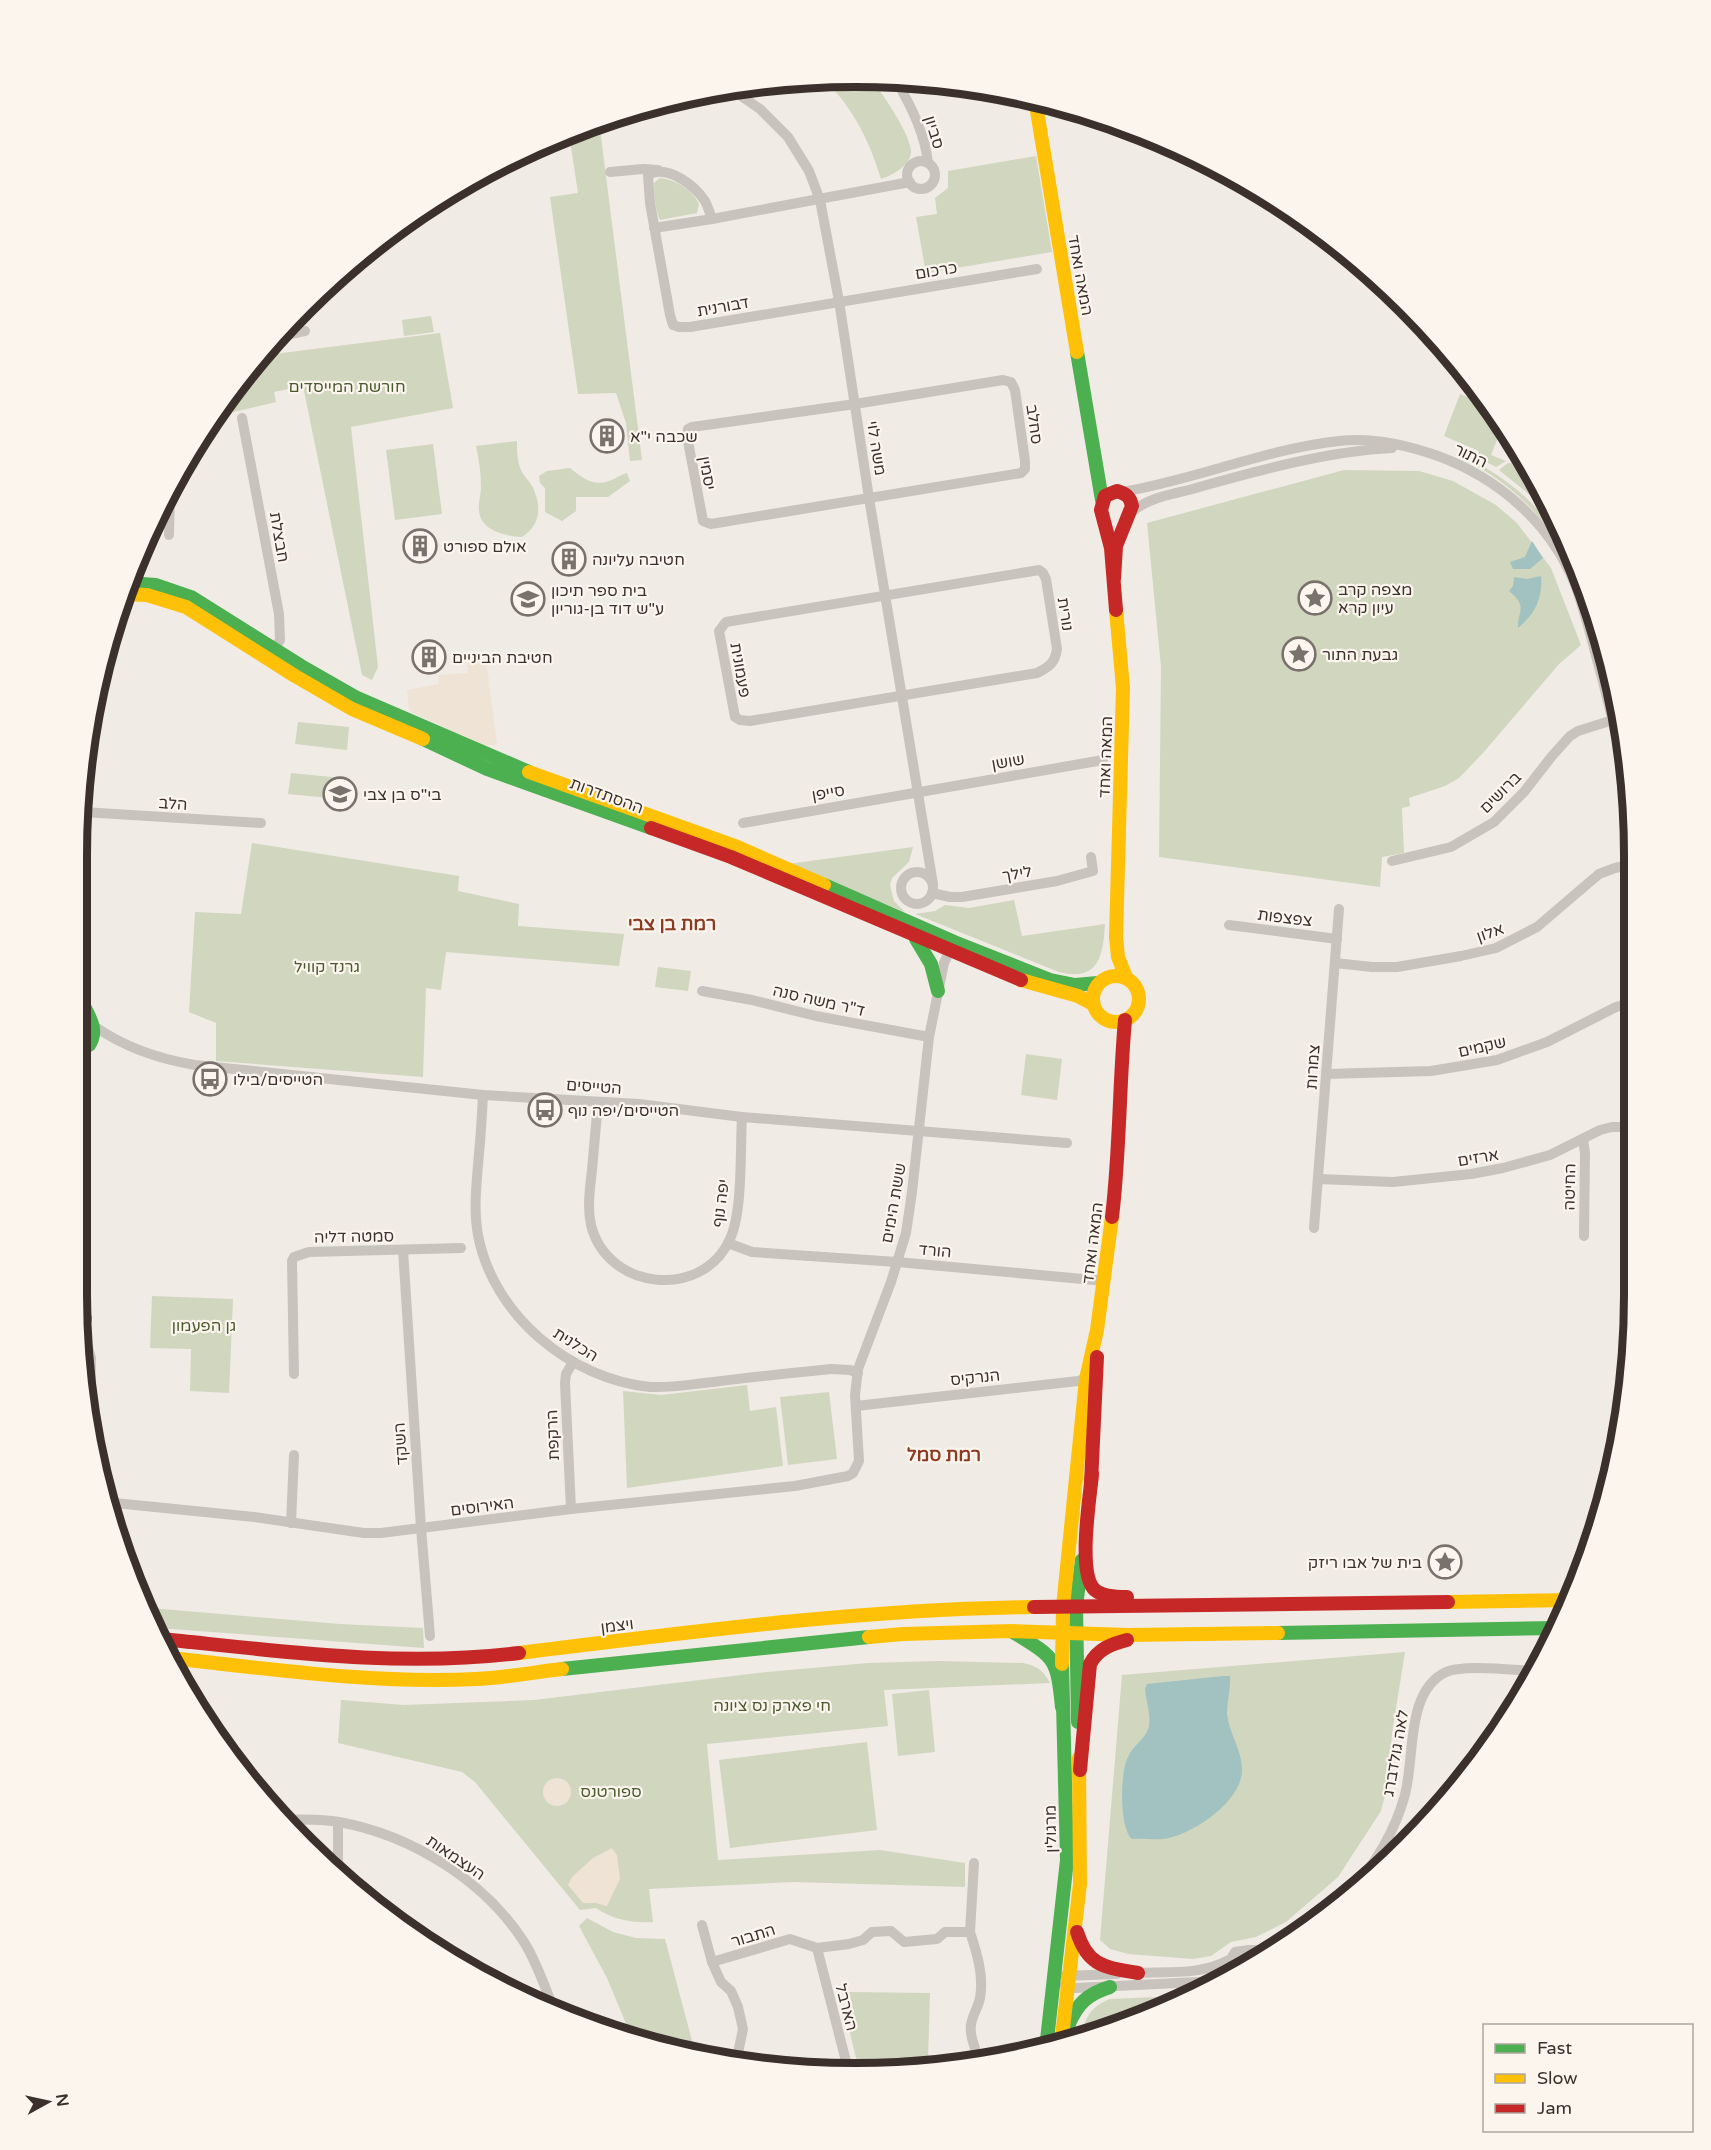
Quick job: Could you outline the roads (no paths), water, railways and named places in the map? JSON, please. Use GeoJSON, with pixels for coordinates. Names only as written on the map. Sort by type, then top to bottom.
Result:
{"type":"FeatureCollection","features":[{"type":"Feature","properties":{"kind":"main road","name":"המאה ואחד"},"geometry":{"type":"LineString","coordinates":[[1037,109],[1102,500]]}},
{"type":"Feature","properties":{"kind":"main road","name":"המאה ואחד"},"geometry":{"type":"LineString","coordinates":[[1096,456],[1101,471],[1120,491]]}},
{"type":"Feature","properties":{"kind":"main road"},"geometry":{"type":"LineString","coordinates":[[1120,491],[1130,498],[1132,503],[1130,515],[1115,523],[1103,516],[1101,505],[1108,493],[1120,491]]}},
{"type":"Feature","properties":{"kind":"main road","name":"המאה ואחד"},"geometry":{"type":"LineString","coordinates":[[1114,579],[1116,547],[1120,532],[1130,515]]}},
{"type":"Feature","properties":{"kind":"main road","name":"המאה ואחד"},"geometry":{"type":"LineString","coordinates":[[1103,516],[1109,535],[1123,688],[1116,937],[1118,957],[1126,977]]}},
{"type":"Feature","properties":{"kind":"main road","name":"ההסתדרות"},"geometry":{"type":"LineString","coordinates":[[137,584],[156,585],[191,597],[352,709],[442,747],[487,769],[731,856],[914,937],[1050,980],[1075,985],[1102,980]]}},
{"type":"Feature","properties":{"kind":"main road","name":"ההסתדרות"},"geometry":{"type":"LineString","coordinates":[[133,594],[147,595],[186,607],[357,698],[495,760],[735,846],[951,947],[1005,975],[1047,989],[1078,996],[1093,1004]]}},
{"type":"Feature","properties":{"kind":"main road"},"geometry":{"type":"LineString","coordinates":[[914,937],[930,962],[937,980],[938,992]]}},
{"type":"Feature","properties":{"kind":"main road","name":"המאה ואחד"},"geometry":{"type":"LineString","coordinates":[[1102,980],[1116,937]]}},
{"type":"Feature","properties":{"kind":"main road"},"geometry":{"type":"LineString","coordinates":[[1119,975],[1126,977],[1135,985],[1139,996],[1136,1011],[1125,1020],[1108,1021],[1101,1017],[1093,1004],[1094,990],[1102,980],[1119,975]]}},
{"type":"Feature","properties":{"kind":"main road","name":"המאה ואחד"},"geometry":{"type":"LineString","coordinates":[[1069,1607],[1091,1378],[1104,1281],[1120,1123],[1125,1020]]}},
{"type":"Feature","properties":{"kind":"main road"},"geometry":{"type":"LineString","coordinates":[[87,1021],[95,1034],[87,1043]]}},
{"type":"Feature","properties":{"kind":"main road"},"geometry":{"type":"LineString","coordinates":[[1108,1021],[1123,1052]]}},
{"type":"Feature","properties":{"kind":"main road","name":"המאה ואחד"},"geometry":{"type":"LineString","coordinates":[[1069,1607],[1092,1474],[1091,1378]]}},
{"type":"Feature","properties":{"kind":"main road"},"geometry":{"type":"LineString","coordinates":[[1092,1474],[1086,1574],[1092,1588],[1106,1595],[1384,1603],[1561,1600]]}},
{"type":"Feature","properties":{"kind":"main road","name":"ויצמן"},"geometry":{"type":"LineString","coordinates":[[169,1640],[311,1654],[420,1660],[462,1659],[707,1630],[864,1615],[982,1607],[1384,1603]]}},
{"type":"Feature","properties":{"kind":"main road","name":"מרגולין"},"geometry":{"type":"LineString","coordinates":[[1062,2035],[1081,1855],[1080,1770],[1069,1639],[1069,1607]]}},
{"type":"Feature","properties":{"kind":"main road"},"geometry":{"type":"LineString","coordinates":[[179,1659],[335,1675],[411,1679],[477,1679],[861,1636],[1011,1631],[1069,1639],[1128,1635],[1548,1628]]}},
{"type":"Feature","properties":{"kind":"main road"},"geometry":{"type":"LineString","coordinates":[[1011,1631],[1049,1654],[1058,1678],[1062,1707]]}},
{"type":"Feature","properties":{"kind":"main road"},"geometry":{"type":"LineString","coordinates":[[1080,1770],[1090,1664],[1095,1654],[1110,1644],[1179,1634]]}},
{"type":"Feature","properties":{"kind":"main road","name":"מרגולין"},"geometry":{"type":"LineString","coordinates":[[1047,2039],[1066,1860],[1062,1707],[1069,1639]]}},
{"type":"Feature","properties":{"kind":"main road"},"geometry":{"type":"LineString","coordinates":[[1075,1925],[1080,1945],[1088,1958],[1102,1965],[1138,1973]]}},
{"type":"Feature","properties":{"kind":"main road"},"geometry":{"type":"LineString","coordinates":[[1065,2033],[1078,2004],[1089,1995],[1110,1987]]}},
{"type":"Feature","properties":{"kind":"street","name":"סביון"},"geometry":{"type":"LineString","coordinates":[[900,89],[917,120],[927,151],[928,164]]}},
{"type":"Feature","properties":{"kind":"street","name":"משה לוי"},"geometry":{"type":"LineString","coordinates":[[742,96],[760,109],[788,138],[809,171],[820,200],[839,301],[932,888]]}},
{"type":"Feature","properties":{"kind":"street"},"geometry":{"type":"LineString","coordinates":[[919,162],[928,164],[935,176],[932,184],[921,189],[913,186],[908,173],[911,166],[919,162]]}},
{"type":"Feature","properties":{"kind":"street"},"geometry":{"type":"LineString","coordinates":[[610,172],[643,169],[675,176],[698,192],[705,201],[712,219]]}},
{"type":"Feature","properties":{"kind":"street","name":"דבורנית"},"geometry":{"type":"LineString","coordinates":[[663,172],[652,173],[647,181],[670,315],[674,325],[690,327],[839,301]]}},
{"type":"Feature","properties":{"kind":"street"},"geometry":{"type":"LineString","coordinates":[[654,228],[910,182]]}},
{"type":"Feature","properties":{"kind":"street","name":"כרכום"},"geometry":{"type":"LineString","coordinates":[[839,301],[1037,270]]}},
{"type":"Feature","properties":{"kind":"street"},"geometry":{"type":"LineString","coordinates":[[292,334],[305,331]]}},
{"type":"Feature","properties":{"kind":"street","name":"סחלב"},"geometry":{"type":"LineString","coordinates":[[855,404],[1003,380],[1011,382],[1015,390],[1025,461],[1025,469],[1021,472],[869,498]]}},
{"type":"Feature","properties":{"kind":"street","name":"יסמין"},"geometry":{"type":"LineString","coordinates":[[855,404],[692,427],[688,429],[687,436],[700,514],[706,523],[869,498]]}},
{"type":"Feature","properties":{"kind":"street","name":"חבצלת"},"geometry":{"type":"LineString","coordinates":[[242,418],[279,614],[280,640],[272,654]]}},
{"type":"Feature","properties":{"kind":"street","name":"התור"},"geometry":{"type":"LineString","coordinates":[[1120,491],[1146,487],[1246,459],[1339,441],[1375,441],[1417,449],[1469,469],[1501,489],[1530,514],[1553,543],[1582,605]]}},
{"type":"Feature","properties":{"kind":"street","name":"התור"},"geometry":{"type":"LineString","coordinates":[[1130,515],[1145,502],[1244,475],[1357,451],[1417,449]]}},
{"type":"Feature","properties":{"kind":"street"},"geometry":{"type":"LineString","coordinates":[[169,535],[170,509]]}},
{"type":"Feature","properties":{"kind":"street","name":"נורית"},"geometry":{"type":"LineString","coordinates":[[885,596],[1039,570],[1046,579],[1057,650],[1056,660],[1048,667],[1037,673],[901,696]]}},
{"type":"Feature","properties":{"kind":"street","name":"פעמונית"},"geometry":{"type":"LineString","coordinates":[[885,596],[726,621],[719,632],[735,717],[740,720],[750,721],[901,696]]}},
{"type":"Feature","properties":{"kind":"street","name":"ברושים"},"geometry":{"type":"LineString","coordinates":[[1392,861],[1451,846],[1483,830],[1514,803],[1570,736],[1578,731],[1611,721]]}},
{"type":"Feature","properties":{"kind":"street","name":"שושן"},"geometry":{"type":"LineString","coordinates":[[917,791],[1103,760]]}},
{"type":"Feature","properties":{"kind":"street","name":"סייפן"},"geometry":{"type":"LineString","coordinates":[[744,823],[917,791]]}},
{"type":"Feature","properties":{"kind":"street","name":"הלב"},"geometry":{"type":"LineString","coordinates":[[89,810],[261,823]]}},
{"type":"Feature","properties":{"kind":"street"},"geometry":{"type":"LineString","coordinates":[[908,874],[922,873],[930,879],[932,888],[925,902],[916,904],[910,902],[902,892],[902,884],[908,874],[917,868],[925,846]]}},
{"type":"Feature","properties":{"kind":"street","name":"לילך"},"geometry":{"type":"LineString","coordinates":[[932,888],[950,897],[962,897],[1057,881],[1093,871],[1091,857]]}},
{"type":"Feature","properties":{"kind":"street","name":"אלון"},"geometry":{"type":"LineString","coordinates":[[1335,963],[1371,968],[1397,967],[1496,948],[1537,927],[1599,874],[1624,866]]}},
{"type":"Feature","properties":{"kind":"street","name":"צמרות"},"geometry":{"type":"LineString","coordinates":[[1314,1228],[1339,909]]}},
{"type":"Feature","properties":{"kind":"street","name":"צפצפות"},"geometry":{"type":"LineString","coordinates":[[1229,925],[1337,939]]}},
{"type":"Feature","properties":{"kind":"street","name":"ששת הימים"},"geometry":{"type":"LineString","coordinates":[[857,1466],[859,1455],[856,1406],[858,1373],[897,1262],[909,1218],[929,1037],[938,992],[951,947]]}},
{"type":"Feature","properties":{"kind":"street","name":"ד\"ר משה סנה"},"geometry":{"type":"LineString","coordinates":[[702,991],[752,1000],[816,1016],[929,1037]]}},
{"type":"Feature","properties":{"kind":"street","name":"שקמים"},"geometry":{"type":"LineString","coordinates":[[1327,1074],[1431,1071],[1497,1060],[1547,1042],[1624,1005]]}},
{"type":"Feature","properties":{"kind":"street","name":"הטייסים"},"geometry":{"type":"LineString","coordinates":[[87,1021],[122,1044],[164,1059],[195,1065],[483,1095],[682,1108],[742,1117],[1067,1143]]}},
{"type":"Feature","properties":{"kind":"street","name":"הטייסים"},"geometry":{"type":"LineString","coordinates":[[87,1048],[103,1043],[122,1044]]}},
{"type":"Feature","properties":{"kind":"street","name":"הכלנית"},"geometry":{"type":"LineString","coordinates":[[483,1095],[476,1195],[478,1235],[482,1253],[496,1286],[517,1315],[542,1341],[573,1362],[609,1378],[652,1387],[831,1369],[858,1373]]}},
{"type":"Feature","properties":{"kind":"street","name":"יפה נוף"},"geometry":{"type":"LineString","coordinates":[[598,1102],[589,1204],[594,1233],[604,1251],[617,1264],[634,1275],[652,1281],[668,1281],[699,1274],[719,1257],[728,1243],[733,1232],[738,1202],[742,1117]]}},
{"type":"Feature","properties":{"kind":"street","name":"ארזים"},"geometry":{"type":"LineString","coordinates":[[1319,1179],[1393,1182],[1471,1174],[1526,1163],[1550,1155],[1600,1130],[1624,1127]]}},
{"type":"Feature","properties":{"kind":"street","name":"החיטה"},"geometry":{"type":"LineString","coordinates":[[1583,1138],[1585,1153],[1584,1236]]}},
{"type":"Feature","properties":{"kind":"street","name":"הורד"},"geometry":{"type":"LineString","coordinates":[[728,1243],[752,1252],[897,1262],[1104,1281]]}},
{"type":"Feature","properties":{"kind":"street","name":"סמטה דליה"},"geometry":{"type":"LineString","coordinates":[[294,1374],[292,1261],[294,1257],[309,1252],[461,1248]]}},
{"type":"Feature","properties":{"kind":"street","name":"השקד"},"geometry":{"type":"LineString","coordinates":[[403,1250],[430,1636]]}},
{"type":"Feature","properties":{"kind":"street"},"geometry":{"type":"LineString","coordinates":[[89,1346],[92,1374]]}},
{"type":"Feature","properties":{"kind":"street","name":"הרקפת"},"geometry":{"type":"LineString","coordinates":[[571,1509],[566,1374],[573,1362]]}},
{"type":"Feature","properties":{"kind":"street","name":"הנרקיס"},"geometry":{"type":"LineString","coordinates":[[856,1406],[1091,1378]]}},
{"type":"Feature","properties":{"kind":"street"},"geometry":{"type":"LineString","coordinates":[[291,1522],[294,1455]]}},
{"type":"Feature","properties":{"kind":"street","name":"האירוסים"},"geometry":{"type":"LineString","coordinates":[[116,1503],[236,1515],[364,1533],[401,1532],[571,1509],[795,1486],[848,1476],[857,1466]]}},
{"type":"Feature","properties":{"kind":"street","name":"לאה גולדברג"},"geometry":{"type":"LineString","coordinates":[[1377,1858],[1395,1823],[1410,1776],[1418,1710],[1422,1697],[1434,1680],[1449,1671],[1460,1669],[1525,1671]]}},
{"type":"Feature","properties":{"kind":"street","name":"העצמאות"},"geometry":{"type":"LineString","coordinates":[[295,1820],[338,1822],[372,1830],[409,1844],[435,1858],[483,1894],[505,1917],[524,1942],[550,2000]]}},
{"type":"Feature","properties":{"kind":"street"},"geometry":{"type":"LineString","coordinates":[[338,1822],[338,1862]]}},
{"type":"Feature","properties":{"kind":"street"},"geometry":{"type":"LineString","coordinates":[[974,1863],[970,1932],[979,1959],[980,1996],[970,2024],[970,2038],[976,2053]]}},
{"type":"Feature","properties":{"kind":"street"},"geometry":{"type":"LineString","coordinates":[[702,1925],[712,1962],[721,1982],[731,1991],[738,2007],[743,2029],[738,2053]]}},
{"type":"Feature","properties":{"kind":"street","name":"התבור"},"geometry":{"type":"LineString","coordinates":[[712,1962],[790,1939],[817,1948],[863,1940],[872,1932],[891,1931],[904,1941],[937,1939],[945,1932],[970,1932]]}},
{"type":"Feature","properties":{"kind":"street","name":"הארבל"},"geometry":{"type":"LineString","coordinates":[[817,1948],[846,2063]]}},
{"type":"Feature","properties":{"kind":"street"},"geometry":{"type":"LineString","coordinates":[[1068,1981],[1138,1973],[1207,1970],[1229,1960],[1235,1952],[1256,1950]]}},
{"type":"Feature","properties":{"kind":"street"},"geometry":{"type":"LineString","coordinates":[[1228,1966],[1229,1960]]}},
{"type":"Feature","properties":{"kind":"street"},"geometry":{"type":"LineString","coordinates":[[1054,1978],[1110,1987],[1199,1982]]}},
{"type":"Feature","properties":{"kind":"water"},"geometry":{"type":"Polygon","coordinates":[[[1532,541],[1543,558],[1530,569],[1513,569],[1510,562],[1525,557],[1532,541]]]}},
{"type":"Feature","properties":{"kind":"water"},"geometry":{"type":"Polygon","coordinates":[[[1541,576],[1541,591],[1537,605],[1518,628],[1521,608],[1515,596],[1509,591],[1513,586],[1514,577],[1527,579],[1541,576]]]}},
{"type":"Feature","properties":{"kind":"water"},"geometry":{"type":"Polygon","coordinates":[[[1230,1676],[1227,1713],[1242,1764],[1240,1783],[1224,1805],[1201,1824],[1188,1831],[1164,1839],[1132,1839],[1128,1833],[1123,1812],[1123,1774],[1130,1753],[1148,1730],[1149,1712],[1145,1689],[1147,1684],[1230,1676]]]}},
{"type":"Feature","properties":{"kind":"place","name":"שכבה י\"א"},"geometry":{"type":"Point","coordinates":[607,436]}},
{"type":"Feature","properties":{"kind":"place","name":"אולם ספורט"},"geometry":{"type":"Point","coordinates":[420,546]}},
{"type":"Feature","properties":{"kind":"place","name":"חטיבה עליונה"},"geometry":{"type":"Point","coordinates":[569,559]}},
{"type":"Feature","properties":{"kind":"place","name":"מצפה קרב עיון קרא"},"geometry":{"type":"Point","coordinates":[1315,598]}},
{"type":"Feature","properties":{"kind":"place","name":"בית ספר תיכון ע\"ש דוד בן-גוריון"},"geometry":{"type":"Point","coordinates":[528,599]}},
{"type":"Feature","properties":{"kind":"place","name":"גבעת התור"},"geometry":{"type":"Point","coordinates":[1299,654]}},
{"type":"Feature","properties":{"kind":"place","name":"חטיבת הביניים"},"geometry":{"type":"Point","coordinates":[429,657]}},
{"type":"Feature","properties":{"kind":"place","name":"בי\"ס בן צבי"},"geometry":{"type":"Point","coordinates":[340,794]}},
{"type":"Feature","properties":{"kind":"place","name":"הטייסים/בילו"},"geometry":{"type":"Point","coordinates":[210,1079]}},
{"type":"Feature","properties":{"kind":"place","name":"הטייסים/יפה נוף"},"geometry":{"type":"Point","coordinates":[545,1110]}},
{"type":"Feature","properties":{"kind":"place","name":"בית של אבו ריזק"},"geometry":{"type":"Point","coordinates":[1445,1562]}},
{"type":"Feature","properties":{"kind":"district","name":"רמת בן צבי"},"geometry":{"type":"Point","coordinates":[672,924]}},
{"type":"Feature","properties":{"kind":"district","name":"רמת סמל"},"geometry":{"type":"Point","coordinates":[944,1455]}},
{"type":"Feature","properties":{"kind":"park label","name":"חורשת המייסדים"},"geometry":{"type":"Point","coordinates":[347,386]}},
{"type":"Feature","properties":{"kind":"park label","name":"גרנד קוויל"},"geometry":{"type":"Point","coordinates":[327,966]}},
{"type":"Feature","properties":{"kind":"park label","name":"גן הפעמון"},"geometry":{"type":"Point","coordinates":[204,1325]}},
{"type":"Feature","properties":{"kind":"park label","name":"חי פארק נס ציונה"},"geometry":{"type":"Point","coordinates":[772,1705]}},
{"type":"Feature","properties":{"kind":"park label","name":"ספורטנס"},"geometry":{"type":"Point","coordinates":[611,1791]}}]}
